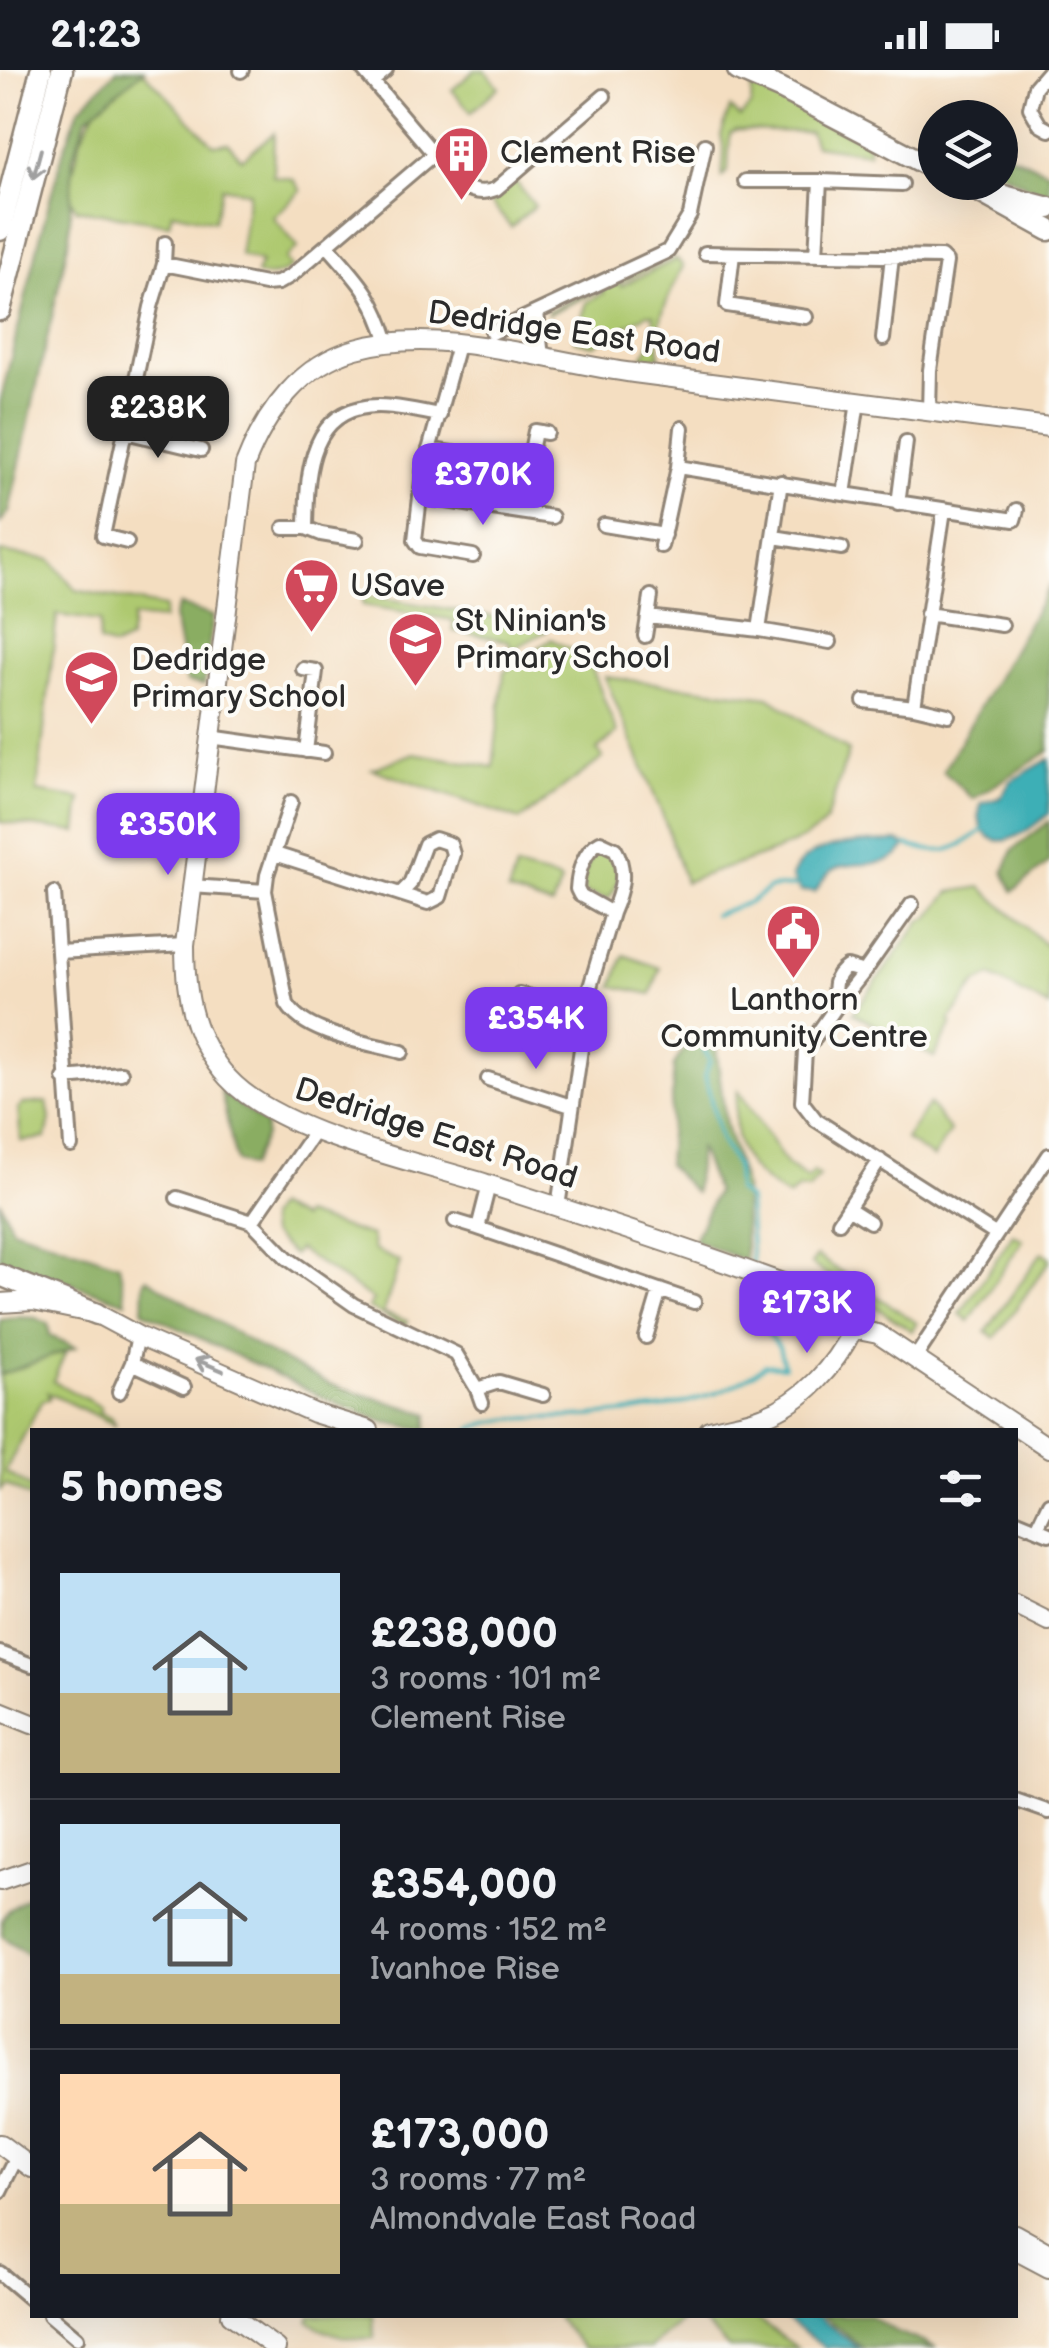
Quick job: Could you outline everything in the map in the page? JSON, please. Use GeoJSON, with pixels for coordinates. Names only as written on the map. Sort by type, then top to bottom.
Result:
{"type":"FeatureCollection","features":[{"type":"Feature","properties":{"kind":"main road"},"geometry":{"type":"LineString","coordinates":[[0,230],[41,70]]}},
{"type":"Feature","properties":{"kind":"main road"},"geometry":{"type":"LineString","coordinates":[[0,310],[62,70]]}},
{"type":"Feature","properties":{"kind":"main road"},"geometry":{"type":"LineString","coordinates":[[738,70],[918,160]]}},
{"type":"Feature","properties":{"kind":"main road"},"geometry":{"type":"LineString","coordinates":[[1018,199],[1049,208]]}},
{"type":"Feature","properties":{"kind":"main road"},"geometry":{"type":"LineString","coordinates":[[992,200],[1049,240]]}},
{"type":"Feature","properties":{"kind":"main road"},"geometry":{"type":"LineString","coordinates":[[993,200],[1049,230]]}},
{"type":"Feature","properties":{"kind":"main road"},"geometry":{"type":"LineString","coordinates":[[0,1275],[10,1284],[97,1314]]}},
{"type":"Feature","properties":{"kind":"street"},"geometry":{"type":"LineString","coordinates":[[386,70],[368,76],[464,188],[473,193],[496,189],[604,96]]}},
{"type":"Feature","properties":{"kind":"street"},"geometry":{"type":"LineString","coordinates":[[1048,71],[1035,88],[1030,108],[1049,130]]}},
{"type":"Feature","properties":{"kind":"street"},"geometry":{"type":"LineString","coordinates":[[164,264],[265,284],[278,283],[434,154]]}},
{"type":"Feature","properties":{"kind":"street"},"geometry":{"type":"LineString","coordinates":[[492,333],[668,251],[690,215],[708,154]]}},
{"type":"Feature","properties":{"kind":"street"},"geometry":{"type":"LineString","coordinates":[[745,180],[902,184]]}},
{"type":"Feature","properties":{"kind":"street"},"geometry":{"type":"LineString","coordinates":[[816,255],[820,181]]}},
{"type":"Feature","properties":{"kind":"street"},"geometry":{"type":"LineString","coordinates":[[127,542],[96,535],[125,432],[164,264],[165,243]]}},
{"type":"Feature","properties":{"kind":"street"},"geometry":{"type":"LineString","coordinates":[[327,245],[378,307],[388,342]]}},
{"type":"Feature","properties":{"kind":"street"},"geometry":{"type":"LineString","coordinates":[[705,253],[942,257],[946,262],[930,370],[929,412]]}},
{"type":"Feature","properties":{"kind":"street"},"geometry":{"type":"LineString","coordinates":[[733,254],[720,305],[806,316]]}},
{"type":"Feature","properties":{"kind":"street"},"geometry":{"type":"LineString","coordinates":[[883,339],[892,256]]}},
{"type":"Feature","properties":{"kind":"street"},"geometry":{"type":"LineString","coordinates":[[538,312],[542,358]]}},
{"type":"Feature","properties":{"kind":"street","name":"Dedridge East Road"},"geometry":{"type":"LineString","coordinates":[[1049,427],[458,345],[388,342],[333,357],[287,392],[257,432],[245,465],[184,945],[188,1007],[202,1044],[230,1080],[261,1106],[315,1131],[558,1207],[812,1294],[836,1308],[853,1329],[878,1334],[1049,1448]]}},
{"type":"Feature","properties":{"kind":"street"},"geometry":{"type":"LineString","coordinates":[[458,345],[428,450],[415,540],[420,547],[473,556]]}},
{"type":"Feature","properties":{"kind":"street"},"geometry":{"type":"LineString","coordinates":[[844,494],[858,402]]}},
{"type":"Feature","properties":{"kind":"street"},"geometry":{"type":"LineString","coordinates":[[306,528],[312,453],[339,418],[357,408],[373,406],[440,414]]}},
{"type":"Feature","properties":{"kind":"street"},"geometry":{"type":"LineString","coordinates":[[604,525],[663,540],[682,428]]}},
{"type":"Feature","properties":{"kind":"street"},"geometry":{"type":"LineString","coordinates":[[519,512],[535,431],[547,433]]}},
{"type":"Feature","properties":{"kind":"street"},"geometry":{"type":"LineString","coordinates":[[125,432],[201,450]]}},
{"type":"Feature","properties":{"kind":"street"},"geometry":{"type":"LineString","coordinates":[[898,504],[906,442]]}},
{"type":"Feature","properties":{"kind":"street"},"geometry":{"type":"LineString","coordinates":[[428,450],[500,461]]}},
{"type":"Feature","properties":{"kind":"street"},"geometry":{"type":"LineString","coordinates":[[678,468],[1014,520],[1017,510]]}},
{"type":"Feature","properties":{"kind":"street"},"geometry":{"type":"LineString","coordinates":[[759,630],[781,482]]}},
{"type":"Feature","properties":{"kind":"street"},"geometry":{"type":"LineString","coordinates":[[420,497],[552,517]]}},
{"type":"Feature","properties":{"kind":"street"},"geometry":{"type":"LineString","coordinates":[[914,707],[944,510]]}},
{"type":"Feature","properties":{"kind":"street"},"geometry":{"type":"LineString","coordinates":[[284,528],[306,528],[357,540]]}},
{"type":"Feature","properties":{"kind":"street"},"geometry":{"type":"LineString","coordinates":[[774,537],[842,548]]}},
{"type":"Feature","properties":{"kind":"street"},"geometry":{"type":"LineString","coordinates":[[645,636],[651,596]]}},
{"type":"Feature","properties":{"kind":"street"},"geometry":{"type":"LineString","coordinates":[[927,614],[1002,624]]}},
{"type":"Feature","properties":{"kind":"street"},"geometry":{"type":"LineString","coordinates":[[648,616],[830,642]]}},
{"type":"Feature","properties":{"kind":"street"},"geometry":{"type":"LineString","coordinates":[[303,669],[316,671],[306,751]]}},
{"type":"Feature","properties":{"kind":"street"},"geometry":{"type":"LineString","coordinates":[[864,701],[948,714]]}},
{"type":"Feature","properties":{"kind":"street"},"geometry":{"type":"LineString","coordinates":[[210,737],[324,754]]}},
{"type":"Feature","properties":{"kind":"street"},"geometry":{"type":"LineString","coordinates":[[291,802],[264,892],[288,1004],[295,1015],[322,1030],[402,1052]]}},
{"type":"Feature","properties":{"kind":"street"},"geometry":{"type":"LineString","coordinates":[[275,854],[400,894],[428,902],[440,898],[453,854],[450,844],[435,839],[426,844],[410,884],[400,894]]}},
{"type":"Feature","properties":{"kind":"street"},"geometry":{"type":"LineString","coordinates":[[558,1207],[586,1011],[624,870],[616,849],[600,842],[594,844],[583,862],[577,889],[612,914]]}},
{"type":"Feature","properties":{"kind":"street"},"geometry":{"type":"LineString","coordinates":[[191,886],[264,892]]}},
{"type":"Feature","properties":{"kind":"street"},"geometry":{"type":"LineString","coordinates":[[54,894],[71,1146]]}},
{"type":"Feature","properties":{"kind":"street"},"geometry":{"type":"LineString","coordinates":[[912,904],[805,1051],[802,1102],[816,1120],[995,1234]]}},
{"type":"Feature","properties":{"kind":"street"},"geometry":{"type":"LineString","coordinates":[[58,952],[184,945]]}},
{"type":"Feature","properties":{"kind":"street"},"geometry":{"type":"LineString","coordinates":[[527,999],[586,1011]]}},
{"type":"Feature","properties":{"kind":"street"},"geometry":{"type":"LineString","coordinates":[[64,1078],[120,1074]]}},
{"type":"Feature","properties":{"kind":"street"},"geometry":{"type":"LineString","coordinates":[[488,1079],[571,1106]]}},
{"type":"Feature","properties":{"kind":"street"},"geometry":{"type":"LineString","coordinates":[[252,1222],[315,1131]]}},
{"type":"Feature","properties":{"kind":"street"},"geometry":{"type":"LineString","coordinates":[[915,1358],[1049,1154]]}},
{"type":"Feature","properties":{"kind":"street"},"geometry":{"type":"LineString","coordinates":[[839,1222],[880,1160]]}},
{"type":"Feature","properties":{"kind":"street"},"geometry":{"type":"LineString","coordinates":[[478,1228],[489,1185]]}},
{"type":"Feature","properties":{"kind":"street"},"geometry":{"type":"LineString","coordinates":[[176,1198],[252,1222],[286,1258],[354,1305],[456,1354],[482,1404]]}},
{"type":"Feature","properties":{"kind":"street"},"geometry":{"type":"LineString","coordinates":[[848,1208],[870,1222]]}},
{"type":"Feature","properties":{"kind":"street"},"geometry":{"type":"LineString","coordinates":[[455,1220],[694,1302]]}},
{"type":"Feature","properties":{"kind":"street"},"geometry":{"type":"LineString","coordinates":[[646,1337],[660,1290]]}},
{"type":"Feature","properties":{"kind":"street"},"geometry":{"type":"LineString","coordinates":[[0,1303],[32,1302],[97,1314],[314,1413],[363,1428]]}},
{"type":"Feature","properties":{"kind":"street"},"geometry":{"type":"LineString","coordinates":[[718,1428],[760,1418],[789,1404],[831,1366],[853,1329]]}},
{"type":"Feature","properties":{"kind":"street"},"geometry":{"type":"LineString","coordinates":[[118,1392],[132,1363],[138,1336]]}},
{"type":"Feature","properties":{"kind":"street"},"geometry":{"type":"LineString","coordinates":[[132,1363],[184,1387]]}},
{"type":"Feature","properties":{"kind":"street"},"geometry":{"type":"LineString","coordinates":[[477,1389],[499,1382],[543,1395]]}},
{"type":"Feature","properties":{"kind":"street"},"geometry":{"type":"LineString","coordinates":[[1018,1521],[1043,1531],[1049,1503]]}},
{"type":"Feature","properties":{"kind":"street"},"geometry":{"type":"LineString","coordinates":[[1018,1605],[1049,1622]]}},
{"type":"Feature","properties":{"kind":"street"},"geometry":{"type":"LineString","coordinates":[[0,1653],[30,1663]]}},
{"type":"Feature","properties":{"kind":"street"},"geometry":{"type":"LineString","coordinates":[[0,1712],[30,1723]]}},
{"type":"Feature","properties":{"kind":"street"},"geometry":{"type":"LineString","coordinates":[[1018,1801],[1049,1812]]}},
{"type":"Feature","properties":{"kind":"street"},"geometry":{"type":"LineString","coordinates":[[0,1881],[30,1871]]}},
{"type":"Feature","properties":{"kind":"street"},"geometry":{"type":"LineString","coordinates":[[0,2144],[25,2163],[0,2191]]}},
{"type":"Feature","properties":{"kind":"street"},"geometry":{"type":"LineString","coordinates":[[1018,2236],[1049,2254]]}},
{"type":"Feature","properties":{"kind":"street"},"geometry":{"type":"LineString","coordinates":[[1018,2252],[1049,2268]]}},
{"type":"Feature","properties":{"kind":"street"},"geometry":{"type":"LineString","coordinates":[[0,2273],[30,2298]]}},
{"type":"Feature","properties":{"kind":"street"},"geometry":{"type":"LineString","coordinates":[[54,2318],[78,2338]]}},
{"type":"Feature","properties":{"kind":"street"},"geometry":{"type":"LineString","coordinates":[[235,2318],[276,2348]]}},
{"type":"Feature","properties":{"kind":"green space"},"geometry":{"type":"Polygon","coordinates":[[[117,70],[144,70],[87,117],[73,157],[69,239],[9,512],[0,523],[0,403],[44,221],[79,109],[117,70]]]}},
{"type":"Feature","properties":{"kind":"green space"},"geometry":{"type":"Polygon","coordinates":[[[136,70],[142,70],[214,145],[228,143],[242,159],[274,133],[273,176],[293,179],[301,191],[273,217],[298,247],[285,259],[292,267],[275,275],[256,274],[261,262],[240,255],[249,192],[222,187],[214,221],[172,212],[169,224],[76,209],[68,192],[81,138],[98,105],[136,70]]]}},
{"type":"Feature","properties":{"kind":"green space"},"geometry":{"type":"Polygon","coordinates":[[[475,70],[485,70],[499,87],[471,112],[452,90],[475,70]]]}},
{"type":"Feature","properties":{"kind":"green space"},"geometry":{"type":"Polygon","coordinates":[[[752,87],[868,143],[868,153],[815,145],[810,132],[736,130],[730,133],[728,171],[722,177],[721,135],[730,108],[740,117],[751,105],[752,87]]]}},
{"type":"Feature","properties":{"kind":"green space"},"geometry":{"type":"Polygon","coordinates":[[[1018,158],[1049,172],[1049,197],[1018,181],[1018,158]]]}},
{"type":"Feature","properties":{"kind":"green space"},"geometry":{"type":"Polygon","coordinates":[[[514,180],[535,206],[511,227],[490,198],[514,180]]]}},
{"type":"Feature","properties":{"kind":"green space"},"geometry":{"type":"Polygon","coordinates":[[[671,253],[673,256],[618,283],[621,286],[677,259],[683,266],[660,321],[660,356],[641,361],[651,341],[654,315],[647,314],[594,345],[574,340],[587,302],[604,293],[602,289],[548,314],[548,311],[671,253]]]}},
{"type":"Feature","properties":{"kind":"green space"},"geometry":{"type":"Polygon","coordinates":[[[0,552],[51,560],[76,590],[165,607],[163,620],[133,617],[129,640],[114,647],[99,642],[100,621],[57,615],[37,792],[81,799],[77,832],[0,822],[0,552]]]}},
{"type":"Feature","properties":{"kind":"green space"},"geometry":{"type":"Polygon","coordinates":[[[1049,587],[1049,751],[973,799],[943,771],[1049,587]]]}},
{"type":"Feature","properties":{"kind":"green space"},"geometry":{"type":"Polygon","coordinates":[[[364,595],[536,624],[547,631],[511,650],[509,641],[453,631],[453,620],[363,605],[364,595]]]}},
{"type":"Feature","properties":{"kind":"green space"},"geometry":{"type":"Polygon","coordinates":[[[179,605],[213,616],[204,685],[186,682],[174,617],[179,605]]]}},
{"type":"Feature","properties":{"kind":"green space"},"geometry":{"type":"Polygon","coordinates":[[[551,639],[589,660],[617,733],[597,750],[603,758],[520,820],[372,769],[414,753],[493,767],[504,672],[551,639]]]}},
{"type":"Feature","properties":{"kind":"green space"},"geometry":{"type":"Polygon","coordinates":[[[605,677],[769,697],[849,751],[826,821],[816,831],[783,848],[685,882],[663,816],[605,677]]]}},
{"type":"Feature","properties":{"kind":"green space"},"geometry":{"type":"Polygon","coordinates":[[[1049,821],[1049,863],[1013,891],[1004,872],[1013,850],[1049,821]]]}},
{"type":"Feature","properties":{"kind":"green space"},"geometry":{"type":"Polygon","coordinates":[[[602,848],[613,859],[618,872],[608,899],[585,893],[581,884],[592,851],[602,848]]]}},
{"type":"Feature","properties":{"kind":"green space"},"geometry":{"type":"Polygon","coordinates":[[[516,868],[561,882],[552,906],[508,892],[516,868]]]}},
{"type":"Feature","properties":{"kind":"green space"},"geometry":{"type":"Polygon","coordinates":[[[981,887],[1049,948],[1049,1007],[991,976],[976,983],[950,1020],[952,1024],[934,1057],[853,1013],[921,921],[929,918],[950,892],[981,887]]]}},
{"type":"Feature","properties":{"kind":"green space"},"geometry":{"type":"Polygon","coordinates":[[[624,955],[660,968],[651,994],[613,986],[624,955]]]}},
{"type":"Feature","properties":{"kind":"green space"},"geometry":{"type":"Polygon","coordinates":[[[715,1040],[726,1125],[744,1186],[745,1261],[694,1240],[716,1192],[699,1147],[695,1193],[667,1165],[674,1065],[688,1042],[715,1040]]]}},
{"type":"Feature","properties":{"kind":"green space"},"geometry":{"type":"Polygon","coordinates":[[[738,1090],[787,1165],[808,1179],[813,1172],[819,1176],[809,1190],[798,1189],[789,1197],[750,1166],[738,1141],[738,1090]]]}},
{"type":"Feature","properties":{"kind":"green space"},"geometry":{"type":"Polygon","coordinates":[[[221,1092],[265,1124],[265,1136],[250,1167],[236,1161],[221,1092]]]}},
{"type":"Feature","properties":{"kind":"green space"},"geometry":{"type":"Polygon","coordinates":[[[47,1102],[50,1119],[46,1138],[21,1141],[18,1109],[22,1104],[47,1102]]]}},
{"type":"Feature","properties":{"kind":"green space"},"geometry":{"type":"Polygon","coordinates":[[[929,1104],[950,1131],[933,1158],[905,1139],[929,1104]]]}},
{"type":"Feature","properties":{"kind":"green space"},"geometry":{"type":"Polygon","coordinates":[[[0,1201],[12,1228],[119,1264],[126,1302],[0,1260],[0,1201]]]}},
{"type":"Feature","properties":{"kind":"green space"},"geometry":{"type":"Polygon","coordinates":[[[275,1207],[301,1219],[303,1215],[371,1236],[374,1250],[400,1262],[383,1313],[407,1321],[405,1326],[368,1308],[373,1300],[298,1249],[293,1255],[270,1234],[268,1218],[275,1207]]]}},
{"type":"Feature","properties":{"kind":"green space"},"geometry":{"type":"Polygon","coordinates":[[[1013,1234],[1023,1240],[969,1321],[960,1314],[1013,1234]]]}},
{"type":"Feature","properties":{"kind":"green space"},"geometry":{"type":"Polygon","coordinates":[[[1042,1252],[1049,1262],[995,1338],[986,1332],[1042,1252]]]}},
{"type":"Feature","properties":{"kind":"green space"},"geometry":{"type":"Polygon","coordinates":[[[817,1256],[917,1323],[912,1331],[811,1264],[817,1256]]]}},
{"type":"Feature","properties":{"kind":"green space"},"geometry":{"type":"Polygon","coordinates":[[[147,1278],[261,1349],[332,1385],[429,1414],[427,1428],[385,1422],[331,1401],[143,1311],[147,1278]]]}},
{"type":"Feature","properties":{"kind":"green space"},"geometry":{"type":"Polygon","coordinates":[[[36,1318],[48,1324],[50,1336],[76,1347],[0,1375],[0,1320],[36,1318]]]}},
{"type":"Feature","properties":{"kind":"green space"},"geometry":{"type":"Polygon","coordinates":[[[66,1351],[53,1381],[101,1407],[99,1412],[116,1425],[48,1393],[49,1399],[42,1400],[5,1472],[30,1487],[30,1498],[5,1484],[0,1490],[0,1375],[66,1351]]]}},
{"type":"Feature","properties":{"kind":"green space"},"geometry":{"type":"Polygon","coordinates":[[[30,1895],[30,1956],[2,1936],[2,1919],[30,1895]]]}},
{"type":"Feature","properties":{"kind":"green space"},"geometry":{"type":"Polygon","coordinates":[[[310,2318],[373,2318],[374,2338],[333,2333],[309,2322],[310,2318]]]}},
{"type":"Feature","properties":{"kind":"green space"},"geometry":{"type":"Polygon","coordinates":[[[558,2318],[674,2318],[680,2322],[650,2348],[583,2348],[558,2318]]]}},
{"type":"Feature","properties":{"kind":"green space"},"geometry":{"type":"Polygon","coordinates":[[[698,2318],[754,2318],[798,2348],[729,2348],[698,2318]]]}},
{"type":"Feature","properties":{"kind":"green space"},"geometry":{"type":"Polygon","coordinates":[[[826,2318],[873,2318],[937,2348],[863,2348],[826,2318]]]}},
{"type":"Feature","properties":{"kind":"water"},"geometry":{"type":"Polygon","coordinates":[[[1049,759],[1049,814],[1013,838],[1000,841],[987,835],[980,823],[982,803],[1000,798],[1011,781],[1049,759]]]}},
{"type":"Feature","properties":{"kind":"water"},"geometry":{"type":"Polygon","coordinates":[[[897,841],[907,845],[891,860],[839,867],[828,874],[815,892],[800,891],[792,877],[799,865],[822,849],[897,841]]]}},
{"type":"Feature","properties":{"kind":"water"},"geometry":{"type":"Polygon","coordinates":[[[784,2318],[820,2318],[859,2348],[825,2348],[784,2318]]]}},
{"type":"Feature","properties":{"kind":"waterway"},"geometry":{"type":"LineString","coordinates":[[907,845],[947,850],[983,830]]}},
{"type":"Feature","properties":{"kind":"waterway"},"geometry":{"type":"LineString","coordinates":[[714,915],[750,902],[770,888],[795,886]]}},
{"type":"Feature","properties":{"kind":"waterway"},"geometry":{"type":"LineString","coordinates":[[702,1046],[710,1060],[705,1075],[720,1139],[736,1167],[737,1191],[748,1199],[752,1266]]}},
{"type":"Feature","properties":{"kind":"waterway"},"geometry":{"type":"LineString","coordinates":[[474,1428],[508,1419],[649,1410],[723,1390],[765,1365],[784,1366],[779,1347],[761,1326],[754,1280]]}},
{"type":"Feature","properties":{"kind":"place","name":"Clement Rise"},"geometry":{"type":"Point","coordinates":[461,202]}},
{"type":"Feature","properties":{"kind":"place","name":"USave"},"geometry":{"type":"Point","coordinates":[311,635]}},
{"type":"Feature","properties":{"kind":"place","name":"St Ninian's Primary School"},"geometry":{"type":"Point","coordinates":[416,688]}},
{"type":"Feature","properties":{"kind":"place","name":"Dedridge Primary School"},"geometry":{"type":"Point","coordinates":[92,727]}},
{"type":"Feature","properties":{"kind":"place","name":"Lanthorn Community Centre"},"geometry":{"type":"Point","coordinates":[794,980]}}]}
